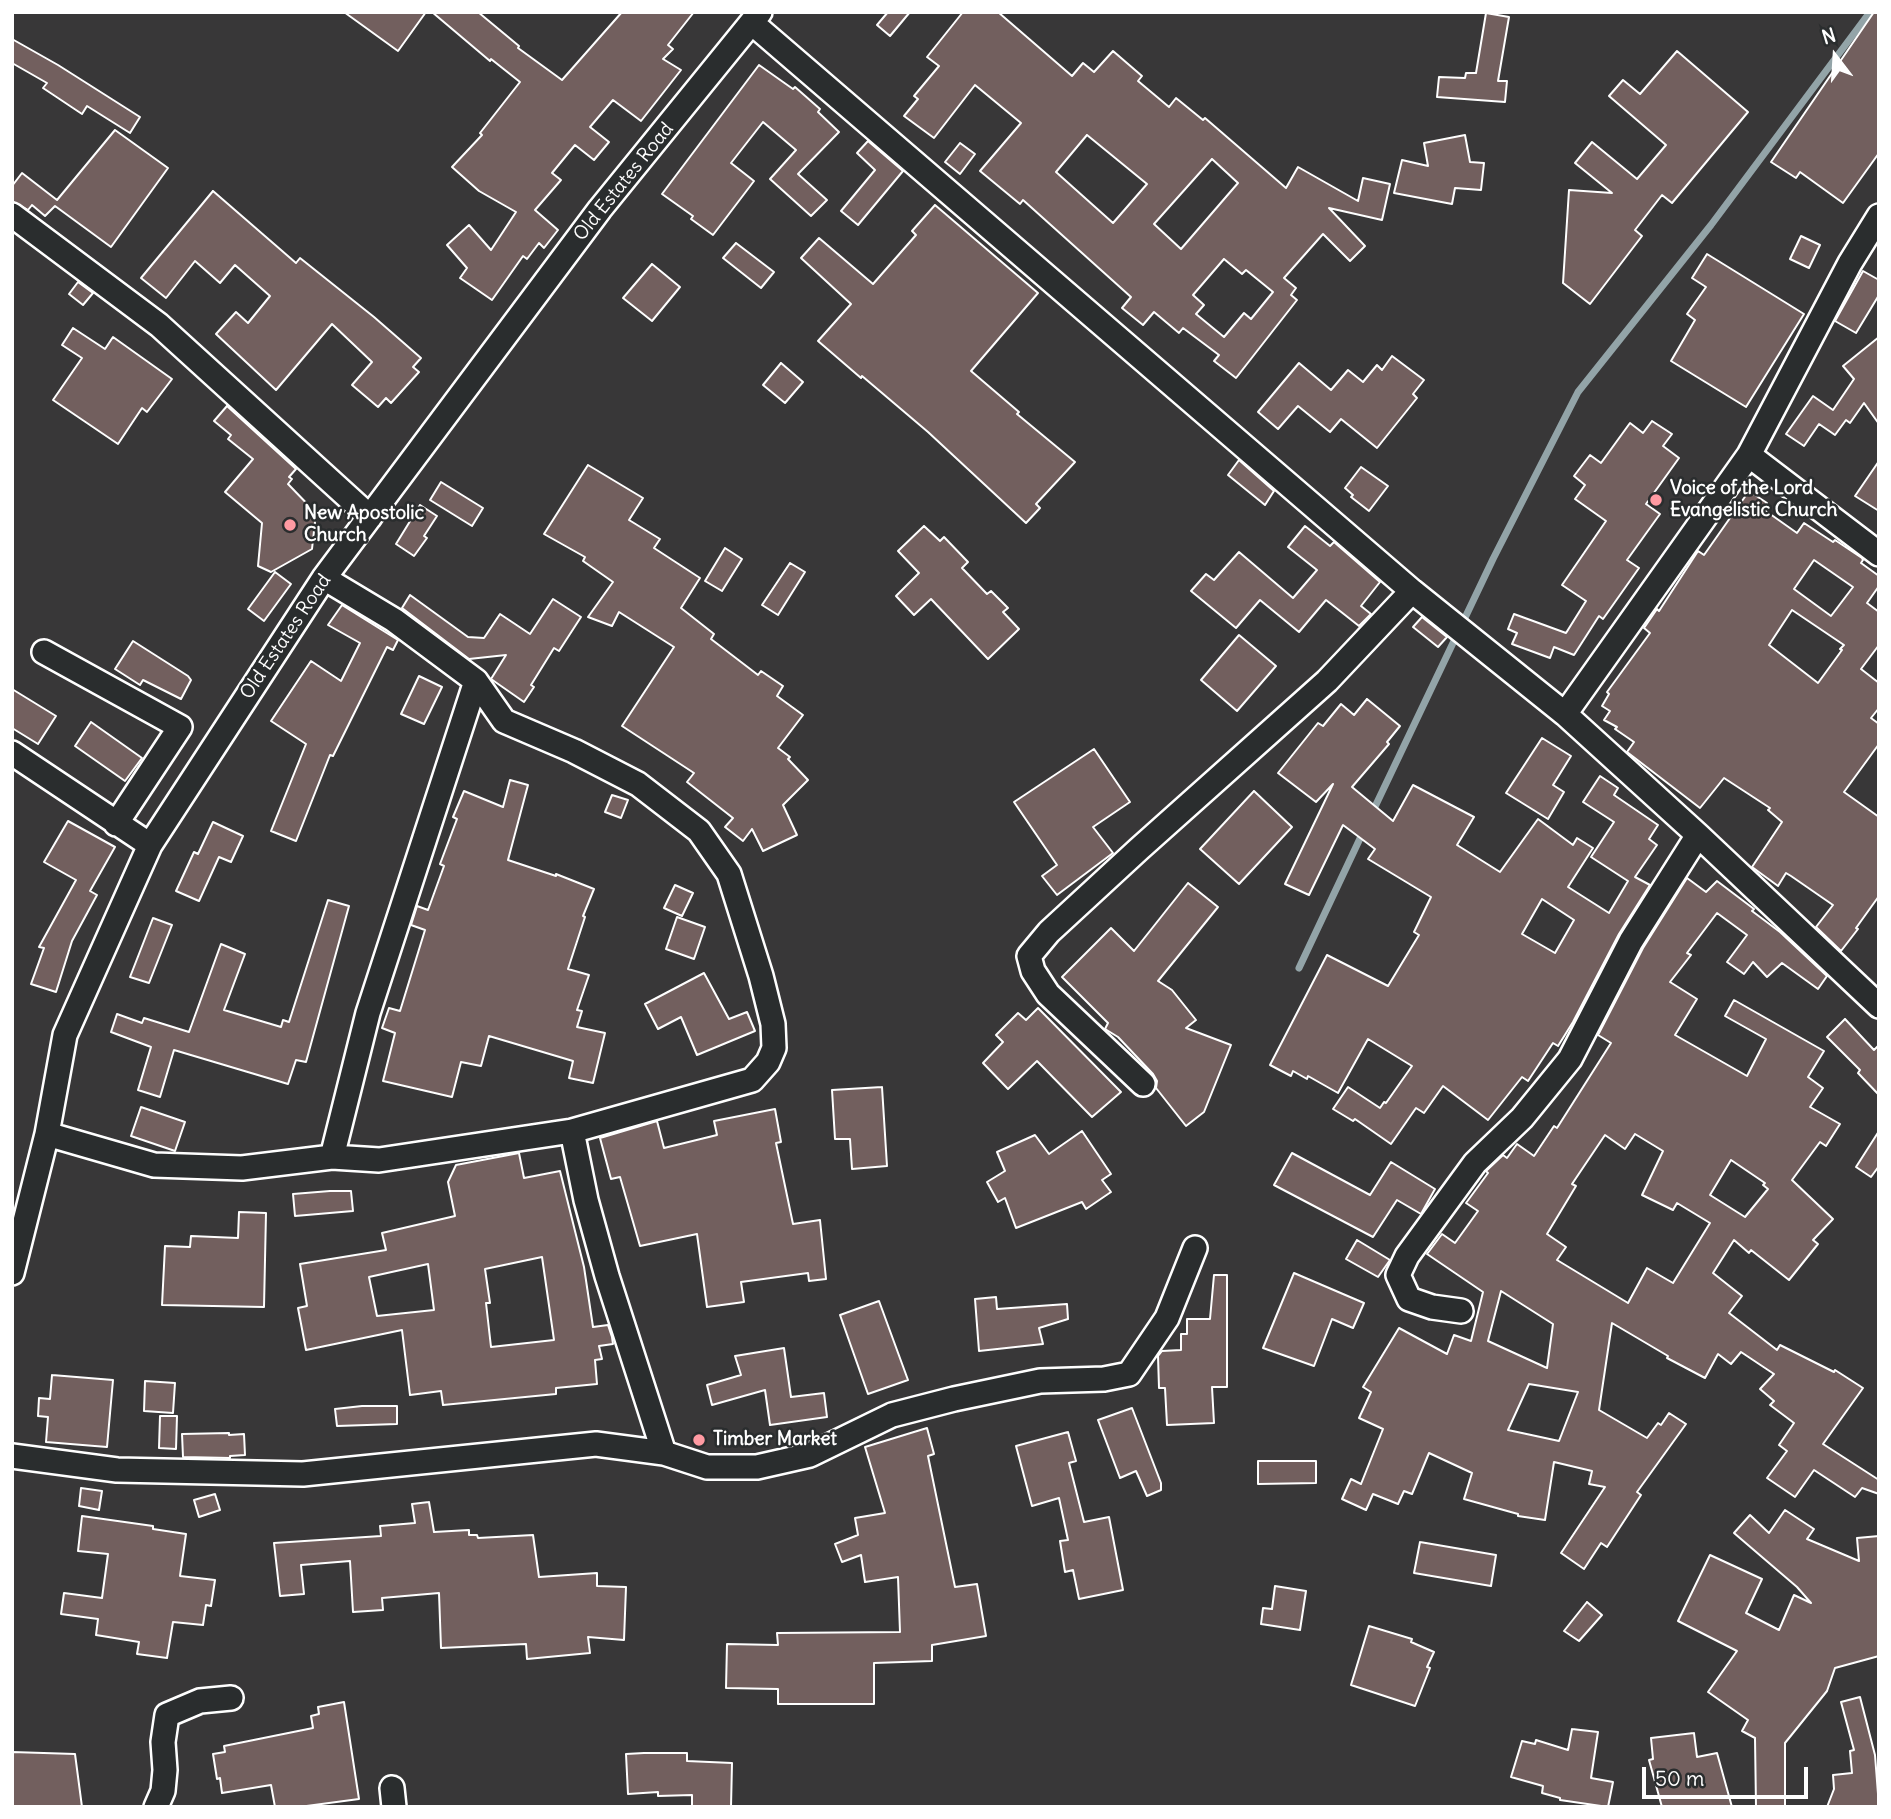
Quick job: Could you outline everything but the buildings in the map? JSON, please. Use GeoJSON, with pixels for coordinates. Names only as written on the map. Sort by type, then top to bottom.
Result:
{"type":"FeatureCollection","features":[{"type":"Feature","properties":{"kind":"street","name":"Old Estates Road"},"geometry":{"type":"LineString","coordinates":[[12,1273],[47,1134],[65,1035],[150,845],[324,578],[600,209],[756,18]]}},
{"type":"Feature","properties":{"kind":"street"},"geometry":{"type":"LineString","coordinates":[[756,18],[1412,591],[1565,713],[1879,1006]]}},
{"type":"Feature","properties":{"kind":"street"},"geometry":{"type":"LineString","coordinates":[[12,215],[159,325],[370,517]]}},
{"type":"Feature","properties":{"kind":"street"},"geometry":{"type":"LineString","coordinates":[[1565,713],[1749,455],[1850,263],[1879,216]]}},
{"type":"Feature","properties":{"kind":"street"},"geometry":{"type":"LineString","coordinates":[[1749,455],[1879,554]]}},
{"type":"Feature","properties":{"kind":"street"},"geometry":{"type":"LineString","coordinates":[[47,1134],[154,1165],[243,1168],[332,1157],[380,1160],[572,1131],[752,1080],[768,1062],[774,1048],[773,1024],[761,976],[729,874],[699,831],[638,784],[574,751],[504,721],[476,681],[394,620],[324,578]]}},
{"type":"Feature","properties":{"kind":"street"},"geometry":{"type":"LineString","coordinates":[[1143,1084],[1048,994],[1033,971],[1029,956],[1049,932],[1327,681],[1412,591]]}},
{"type":"Feature","properties":{"kind":"street"},"geometry":{"type":"LineString","coordinates":[[44,652],[180,727],[116,824]]}},
{"type":"Feature","properties":{"kind":"street"},"geometry":{"type":"LineString","coordinates":[[332,1157],[368,1013],[476,681]]}},
{"type":"Feature","properties":{"kind":"street"},"geometry":{"type":"LineString","coordinates":[[12,753],[150,845]]}},
{"type":"Feature","properties":{"kind":"street"},"geometry":{"type":"LineString","coordinates":[[1461,1311],[1432,1307],[1409,1299],[1398,1275],[1407,1256],[1475,1163],[1522,1118],[1570,1059],[1631,941],[1698,835]]}},
{"type":"Feature","properties":{"kind":"street"},"geometry":{"type":"LineString","coordinates":[[572,1131],[586,1200],[607,1276],[664,1453]]}},
{"type":"Feature","properties":{"kind":"street"},"geometry":{"type":"LineString","coordinates":[[12,1456],[117,1470],[303,1474],[596,1444],[664,1453],[707,1467],[757,1467],[810,1455],[892,1415],[954,1399],[1040,1381],[1104,1380],[1129,1374],[1167,1318],[1195,1248]]}},
{"type":"Feature","properties":{"kind":"street"},"geometry":{"type":"LineString","coordinates":[[156,1807],[163,1791],[163,1742],[167,1715],[200,1701],[231,1698]]}},
{"type":"Feature","properties":{"kind":"waterway"},"geometry":{"type":"LineString","coordinates":[[1372,813],[1493,559],[1578,392],[1711,225],[1870,12]]}},
{"type":"Feature","properties":{"kind":"waterway"},"geometry":{"type":"LineString","coordinates":[[1299,968],[1364,830]]}},
{"type":"Feature","properties":{"kind":"place","name":"Voice of the Lord Evangelistic Church"},"geometry":{"type":"Point","coordinates":[1656,500]}},
{"type":"Feature","properties":{"kind":"place","name":"New Apostolic Church"},"geometry":{"type":"Point","coordinates":[290,525]}},
{"type":"Feature","properties":{"kind":"place","name":"Timber Market"},"geometry":{"type":"Point","coordinates":[699,1440]}}]}
